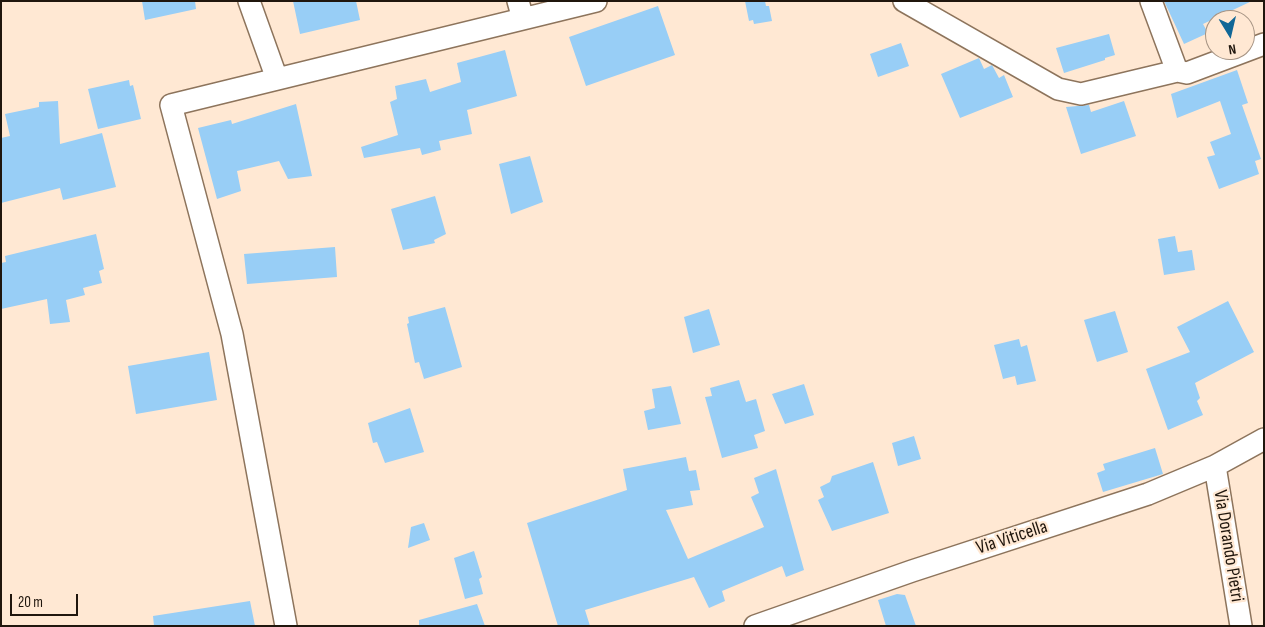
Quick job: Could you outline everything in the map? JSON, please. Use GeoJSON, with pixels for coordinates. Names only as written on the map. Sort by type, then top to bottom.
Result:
{"type":"FeatureCollection","features":[{"type":"Feature","properties":{"kind":"street"},"geometry":{"type":"LineString","coordinates":[[249,1],[277,79]]}},
{"type":"Feature","properties":{"kind":"street"},"geometry":{"type":"LineString","coordinates":[[286,626],[232,334],[171,105],[277,79],[520,10],[596,1]]}},
{"type":"Feature","properties":{"kind":"street"},"geometry":{"type":"LineString","coordinates":[[904,1],[1058,89],[1081,94],[1177,71],[1187,74],[1264,44]]}},
{"type":"Feature","properties":{"kind":"street"},"geometry":{"type":"LineString","coordinates":[[1150,1],[1177,71]]}},
{"type":"Feature","properties":{"kind":"street","name":"Via Viticella"},"geometry":{"type":"LineString","coordinates":[[755,626],[912,571],[1148,494],[1215,466],[1264,440]]}},
{"type":"Feature","properties":{"kind":"street","name":"Via Dorando Pietri"},"geometry":{"type":"LineString","coordinates":[[1215,466],[1241,626]]}},
{"type":"Feature","properties":{"kind":"building"},"geometry":{"type":"Polygon","coordinates":[[[142,1],[195,1],[196,9],[145,20],[142,1]]]}},
{"type":"Feature","properties":{"kind":"building"},"geometry":{"type":"Polygon","coordinates":[[[293,1],[356,1],[360,20],[300,34],[293,1]]]}},
{"type":"Feature","properties":{"kind":"building"},"geometry":{"type":"Polygon","coordinates":[[[745,1],[765,1],[766,6],[769,6],[772,21],[754,24],[753,20],[749,21],[745,1]]]}},
{"type":"Feature","properties":{"kind":"building"},"geometry":{"type":"Polygon","coordinates":[[[1164,1],[1252,1],[1233,10],[1205,10],[1205,23],[1203,24],[1205,34],[1184,44],[1164,1]]]}},
{"type":"Feature","properties":{"kind":"building"},"geometry":{"type":"Polygon","coordinates":[[[658,6],[675,55],[586,86],[569,37],[658,6]]]}},
{"type":"Feature","properties":{"kind":"building"},"geometry":{"type":"Polygon","coordinates":[[[1109,34],[1115,55],[1064,73],[1056,48],[1109,34]]]}},
{"type":"Feature","properties":{"kind":"building"},"geometry":{"type":"Polygon","coordinates":[[[901,43],[909,66],[878,77],[870,54],[901,43]]]}},
{"type":"Feature","properties":{"kind":"building"},"geometry":{"type":"Polygon","coordinates":[[[505,50],[517,96],[467,110],[472,134],[439,141],[441,150],[422,155],[420,148],[364,158],[361,147],[398,135],[390,102],[397,99],[395,86],[426,79],[430,92],[461,82],[457,63],[505,50]]]}},
{"type":"Feature","properties":{"kind":"building"},"geometry":{"type":"Polygon","coordinates":[[[979,58],[984,69],[992,65],[999,78],[1004,75],[1013,97],[960,118],[941,74],[979,58]]]}},
{"type":"Feature","properties":{"kind":"building"},"geometry":{"type":"Polygon","coordinates":[[[1237,70],[1248,103],[1242,105],[1261,159],[1255,161],[1259,174],[1219,189],[1207,157],[1215,155],[1210,142],[1231,134],[1220,101],[1177,118],[1171,94],[1237,70]]]}},
{"type":"Feature","properties":{"kind":"building"},"geometry":{"type":"Polygon","coordinates":[[[129,80],[130,86],[133,85],[141,119],[98,129],[88,89],[129,80]]]}},
{"type":"Feature","properties":{"kind":"building"},"geometry":{"type":"Polygon","coordinates":[[[58,101],[60,144],[102,133],[116,187],[63,200],[60,188],[1,203],[1,138],[10,136],[5,114],[39,107],[39,102],[58,101]]]}},
{"type":"Feature","properties":{"kind":"building"},"geometry":{"type":"Polygon","coordinates":[[[1124,101],[1136,136],[1081,154],[1066,107],[1089,105],[1091,112],[1124,101]]]}},
{"type":"Feature","properties":{"kind":"building"},"geometry":{"type":"Polygon","coordinates":[[[296,104],[312,176],[288,179],[279,161],[237,171],[241,191],[217,199],[198,128],[231,120],[232,124],[296,104]]]}},
{"type":"Feature","properties":{"kind":"building"},"geometry":{"type":"Polygon","coordinates":[[[530,156],[543,202],[511,214],[499,164],[530,156]]]}},
{"type":"Feature","properties":{"kind":"building"},"geometry":{"type":"Polygon","coordinates":[[[435,196],[446,234],[434,240],[435,243],[403,250],[391,209],[435,196]]]}},
{"type":"Feature","properties":{"kind":"building"},"geometry":{"type":"Polygon","coordinates":[[[96,234],[104,269],[99,271],[102,283],[83,288],[85,295],[66,300],[70,322],[50,324],[47,299],[1,309],[1,263],[6,262],[5,256],[96,234]]]}},
{"type":"Feature","properties":{"kind":"building"},"geometry":{"type":"Polygon","coordinates":[[[1175,236],[1178,252],[1192,250],[1195,270],[1164,275],[1158,239],[1175,236]]]}},
{"type":"Feature","properties":{"kind":"building"},"geometry":{"type":"Polygon","coordinates":[[[335,247],[337,277],[247,284],[244,254],[335,247]]]}},
{"type":"Feature","properties":{"kind":"building"},"geometry":{"type":"Polygon","coordinates":[[[1228,301],[1254,352],[1195,383],[1200,398],[1197,401],[1203,415],[1168,430],[1146,369],[1190,352],[1177,327],[1228,301]]]}},
{"type":"Feature","properties":{"kind":"building"},"geometry":{"type":"Polygon","coordinates":[[[445,307],[462,367],[424,379],[419,362],[415,363],[407,324],[409,323],[408,317],[445,307]]]}},
{"type":"Feature","properties":{"kind":"building"},"geometry":{"type":"Polygon","coordinates":[[[709,309],[720,345],[693,353],[684,317],[709,309]]]}},
{"type":"Feature","properties":{"kind":"building"},"geometry":{"type":"Polygon","coordinates":[[[1115,311],[1128,352],[1097,362],[1084,320],[1115,311]]]}},
{"type":"Feature","properties":{"kind":"building"},"geometry":{"type":"Polygon","coordinates":[[[1019,339],[1021,347],[1027,345],[1036,381],[1017,385],[1015,376],[1003,379],[994,345],[1019,339]]]}},
{"type":"Feature","properties":{"kind":"building"},"geometry":{"type":"Polygon","coordinates":[[[209,352],[217,400],[136,414],[128,366],[209,352]]]}},
{"type":"Feature","properties":{"kind":"building"},"geometry":{"type":"Polygon","coordinates":[[[739,380],[746,402],[756,399],[765,431],[754,435],[758,448],[722,458],[705,397],[712,396],[710,388],[739,380]]]}},
{"type":"Feature","properties":{"kind":"building"},"geometry":{"type":"Polygon","coordinates":[[[804,384],[814,415],[785,424],[772,394],[804,384]]]}},
{"type":"Feature","properties":{"kind":"building"},"geometry":{"type":"Polygon","coordinates":[[[671,386],[681,424],[648,430],[644,411],[655,408],[652,389],[671,386]]]}},
{"type":"Feature","properties":{"kind":"building"},"geometry":{"type":"Polygon","coordinates":[[[410,408],[424,452],[385,463],[377,442],[373,443],[368,423],[410,408]]]}},
{"type":"Feature","properties":{"kind":"building"},"geometry":{"type":"Polygon","coordinates":[[[914,436],[921,459],[898,466],[892,443],[914,436]]]}},
{"type":"Feature","properties":{"kind":"building"},"geometry":{"type":"Polygon","coordinates":[[[1155,448],[1163,474],[1103,492],[1097,473],[1105,470],[1103,464],[1155,448]]]}},
{"type":"Feature","properties":{"kind":"building"},"geometry":{"type":"Polygon","coordinates":[[[686,457],[689,471],[696,470],[700,490],[690,491],[693,505],[666,510],[688,559],[764,527],[751,497],[759,493],[754,478],[776,469],[804,570],[786,577],[782,566],[722,591],[725,601],[709,608],[694,577],[585,610],[590,626],[558,626],[527,523],[627,490],[623,469],[686,457]]]}},
{"type":"Feature","properties":{"kind":"building"},"geometry":{"type":"Polygon","coordinates":[[[873,462],[889,513],[832,531],[818,500],[824,497],[820,487],[830,482],[832,476],[873,462]]]}},
{"type":"Feature","properties":{"kind":"building"},"geometry":{"type":"Polygon","coordinates":[[[424,523],[430,540],[408,548],[411,527],[424,523]]]}},
{"type":"Feature","properties":{"kind":"building"},"geometry":{"type":"Polygon","coordinates":[[[474,551],[482,577],[479,579],[483,594],[465,599],[454,558],[474,551]]]}},
{"type":"Feature","properties":{"kind":"building"},"geometry":{"type":"Polygon","coordinates":[[[897,594],[905,595],[916,626],[886,626],[878,600],[897,594]]]}},
{"type":"Feature","properties":{"kind":"building"},"geometry":{"type":"Polygon","coordinates":[[[250,601],[255,626],[154,626],[153,616],[250,601]]]}},
{"type":"Feature","properties":{"kind":"building"},"geometry":{"type":"Polygon","coordinates":[[[477,604],[485,626],[419,626],[419,620],[477,604]]]}}]}
